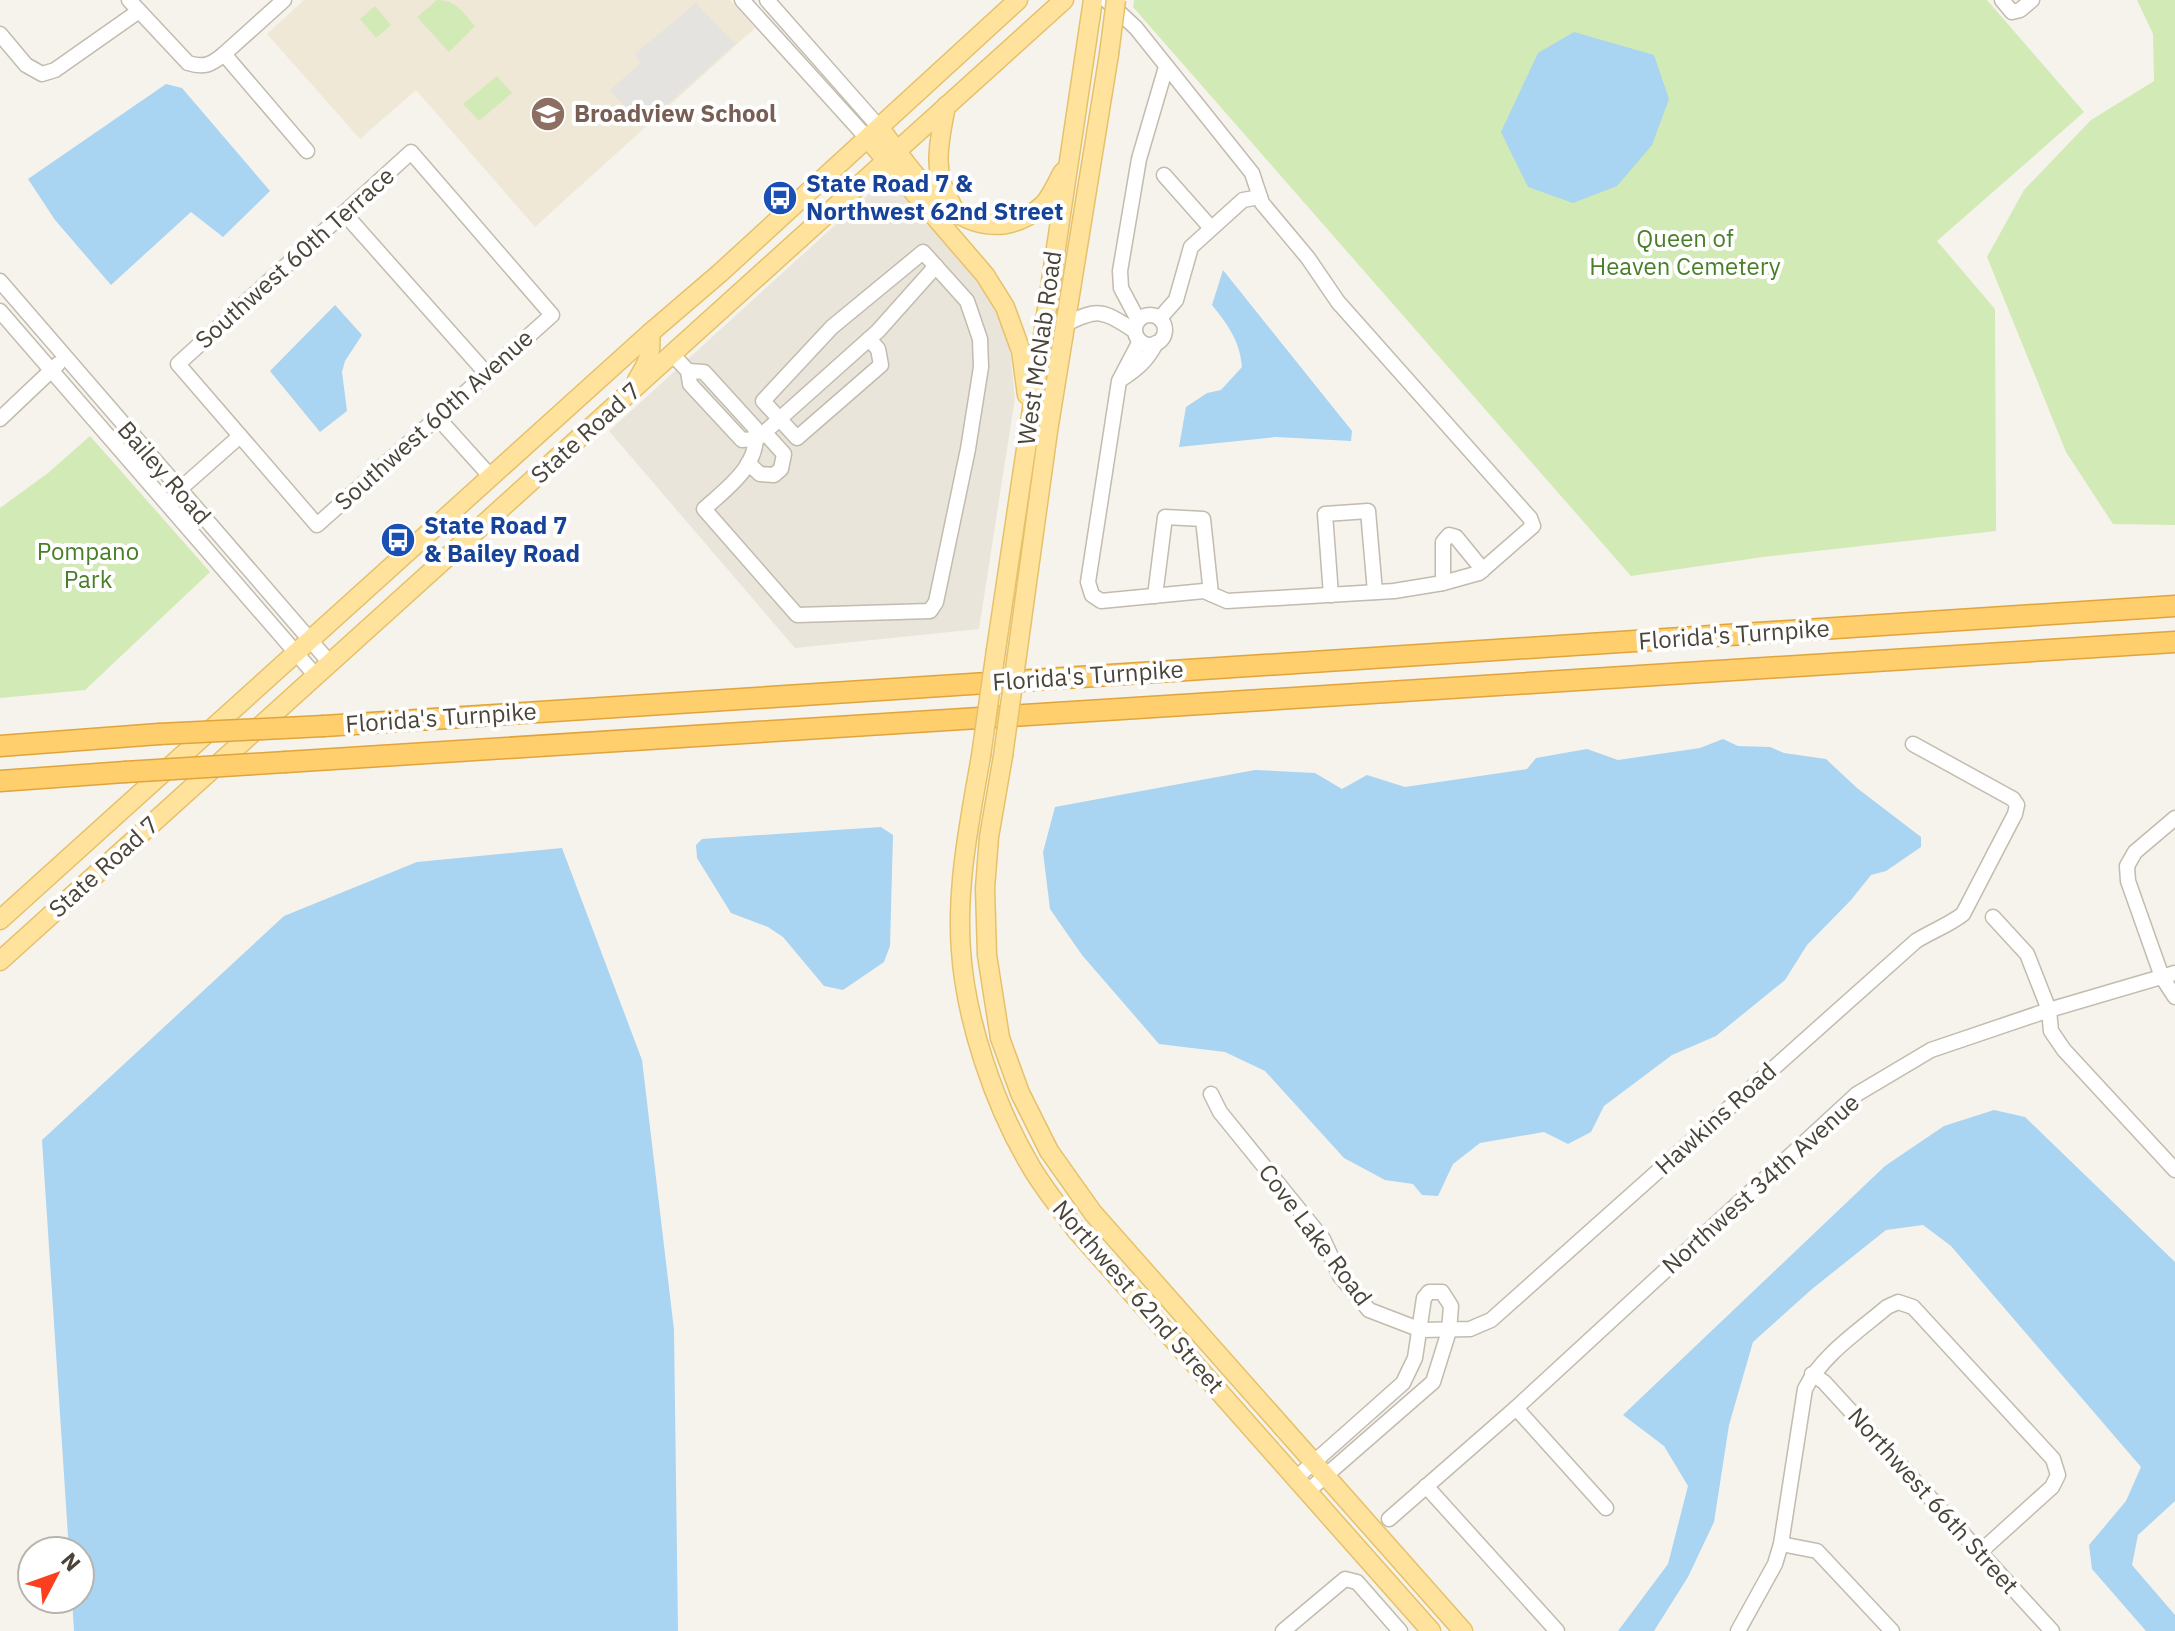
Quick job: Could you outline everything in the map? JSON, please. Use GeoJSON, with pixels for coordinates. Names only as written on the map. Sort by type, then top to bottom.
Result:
{"type":"FeatureCollection","features":[{"type":"Feature","properties":{"kind":"highway","name":"Florida's Turnpike"},"geometry":{"type":"LineString","coordinates":[[0,746],[2175,606]]}},
{"type":"Feature","properties":{"kind":"highway","name":"Florida's Turnpike"},"geometry":{"type":"LineString","coordinates":[[0,781],[2175,642]]}},
{"type":"Feature","properties":{"kind":"main road","name":"State Road 7"},"geometry":{"type":"LineString","coordinates":[[0,920],[720,273],[1018,0]]}},
{"type":"Feature","properties":{"kind":"main road","name":"State Road 7"},"geometry":{"type":"LineString","coordinates":[[0,961],[1064,0]]}},
{"type":"Feature","properties":{"kind":"main road","name":"West McNab Road"},"geometry":{"type":"LineString","coordinates":[[981,756],[1093,0]]}},
{"type":"Feature","properties":{"kind":"main road","name":"West McNab Road"},"geometry":{"type":"LineString","coordinates":[[1003,756],[1116,0]]}},
{"type":"Feature","properties":{"kind":"main road"},"geometry":{"type":"LineString","coordinates":[[946,106],[937,166],[945,194],[958,214]]}},
{"type":"Feature","properties":{"kind":"main road"},"geometry":{"type":"LineString","coordinates":[[873,132],[985,275],[1005,307],[1021,351],[1030,417]]}},
{"type":"Feature","properties":{"kind":"main road"},"geometry":{"type":"LineString","coordinates":[[892,156],[958,214],[991,226],[1026,218],[1044,204],[1067,166]]}},
{"type":"Feature","properties":{"kind":"main road"},"geometry":{"type":"LineString","coordinates":[[672,354],[670,342],[675,327],[720,273]]}},
{"type":"Feature","properties":{"kind":"main road"},"geometry":{"type":"LineString","coordinates":[[627,395],[648,363],[650,333]]}},
{"type":"Feature","properties":{"kind":"main road","name":"Northwest 62nd Street"},"geometry":{"type":"LineString","coordinates":[[981,756],[963,876],[961,951],[975,1032],[997,1101],[1030,1167],[1076,1230],[1431,1631]]}},
{"type":"Feature","properties":{"kind":"main road","name":"Northwest 62nd Street"},"geometry":{"type":"LineString","coordinates":[[1003,756],[989,837],[985,888],[987,955],[1000,1038],[1020,1093],[1049,1151],[1093,1213],[1463,1631]]}},
{"type":"Feature","properties":{"kind":"street"},"geometry":{"type":"LineString","coordinates":[[0,34],[26,65],[42,74],[55,70],[134,6],[188,63],[200,67],[212,64],[284,0]]}},
{"type":"Feature","properties":{"kind":"street"},"geometry":{"type":"LineString","coordinates":[[742,0],[810,72],[873,132]]}},
{"type":"Feature","properties":{"kind":"street"},"geometry":{"type":"LineString","coordinates":[[767,0],[825,66],[873,132]]}},
{"type":"Feature","properties":{"kind":"street"},"geometry":{"type":"LineString","coordinates":[[1106,0],[1136,28],[1252,173],[1260,197],[1338,302],[1530,518],[1533,526],[1479,573],[1443,583],[1375,592],[1227,601],[1204,591],[1101,601],[1092,595],[1088,582],[1119,381],[1146,315],[1160,318]]}},
{"type":"Feature","properties":{"kind":"street"},"geometry":{"type":"LineString","coordinates":[[2002,0],[2012,12],[2020,10],[2032,0]]}},
{"type":"Feature","properties":{"kind":"street"},"geometry":{"type":"LineString","coordinates":[[224,54],[307,151]]}},
{"type":"Feature","properties":{"kind":"street"},"geometry":{"type":"LineString","coordinates":[[810,72],[825,66]]}},
{"type":"Feature","properties":{"kind":"street"},"geometry":{"type":"LineString","coordinates":[[1138,331],[1121,288],[1120,271],[1139,159],[1166,67]]}},
{"type":"Feature","properties":{"kind":"street","name":"Southwest 60th Terrace"},"geometry":{"type":"LineString","coordinates":[[240,436],[178,364],[411,152],[552,315]]}},
{"type":"Feature","properties":{"kind":"street"},"geometry":{"type":"LineString","coordinates":[[1164,175],[1211,228]]}},
{"type":"Feature","properties":{"kind":"street"},"geometry":{"type":"LineString","coordinates":[[1160,318],[1176,300],[1191,247],[1243,200],[1260,197]]}},
{"type":"Feature","properties":{"kind":"street"},"geometry":{"type":"LineString","coordinates":[[344,213],[486,373]]}},
{"type":"Feature","properties":{"kind":"street"},"geometry":{"type":"LineString","coordinates":[[869,339],[878,349],[881,365],[797,438],[780,419],[763,401],[832,327],[923,252],[936,266],[967,301],[980,339],[981,367],[968,449],[936,602],[930,611],[797,615],[704,509],[740,477],[761,436],[780,419],[869,339],[936,266]]}},
{"type":"Feature","properties":{"kind":"street","name":"Bailey Road"},"geometry":{"type":"LineString","coordinates":[[0,281],[179,490],[302,647]]}},
{"type":"Feature","properties":{"kind":"street","name":"Bailey Road"},"geometry":{"type":"LineString","coordinates":[[0,311],[111,438],[323,670]]}},
{"type":"Feature","properties":{"kind":"street","name":"West McNab Road"},"geometry":{"type":"LineString","coordinates":[[1066,324],[1088,313],[1099,312],[1138,331],[1148,345],[1156,343]]}},
{"type":"Feature","properties":{"kind":"street","name":"Southwest 60th Avenue"},"geometry":{"type":"LineString","coordinates":[[240,436],[317,525],[552,315]]}},
{"type":"Feature","properties":{"kind":"street"},"geometry":{"type":"LineString","coordinates":[[1119,381],[1137,370],[1165,332],[1160,318]]}},
{"type":"Feature","properties":{"kind":"street"},"geometry":{"type":"LineString","coordinates":[[672,354],[688,371],[690,384],[742,440],[761,436]]}},
{"type":"Feature","properties":{"kind":"street"},"geometry":{"type":"LineString","coordinates":[[0,419],[65,357]]}},
{"type":"Feature","properties":{"kind":"street"},"geometry":{"type":"LineString","coordinates":[[688,371],[704,372],[761,436],[784,454],[781,469],[774,475],[760,474],[748,463]]}},
{"type":"Feature","properties":{"kind":"street"},"geometry":{"type":"LineString","coordinates":[[730,428],[743,415]]}},
{"type":"Feature","properties":{"kind":"street"},"geometry":{"type":"LineString","coordinates":[[437,417],[491,477]]}},
{"type":"Feature","properties":{"kind":"street"},"geometry":{"type":"LineString","coordinates":[[111,438],[125,427]]}},
{"type":"Feature","properties":{"kind":"street"},"geometry":{"type":"LineString","coordinates":[[179,490],[240,436]]}},
{"type":"Feature","properties":{"kind":"street"},"geometry":{"type":"LineString","coordinates":[[1331,595],[1325,514],[1368,511],[1375,592]]}},
{"type":"Feature","properties":{"kind":"street"},"geometry":{"type":"LineString","coordinates":[[1155,596],[1165,517],[1203,519],[1211,594]]}},
{"type":"Feature","properties":{"kind":"street"},"geometry":{"type":"LineString","coordinates":[[1443,583],[1443,542],[1449,535],[1456,537],[1483,570]]}},
{"type":"Feature","properties":{"kind":"street","name":"Hawkins Road"},"geometry":{"type":"LineString","coordinates":[[1449,1331],[1470,1329],[1491,1320],[1916,941],[1951,924],[1963,914],[2017,805],[2013,799],[1913,744]]}},
{"type":"Feature","properties":{"kind":"street"},"geometry":{"type":"LineString","coordinates":[[2175,818],[2135,852],[2127,866],[2128,881],[2169,975],[2175,997]]}},
{"type":"Feature","properties":{"kind":"street"},"geometry":{"type":"LineString","coordinates":[[1993,917],[2027,954],[2049,1010],[2051,1031],[2064,1050],[2175,1170]]}},
{"type":"Feature","properties":{"kind":"street","name":"Northwest 34th Avenue"},"geometry":{"type":"LineString","coordinates":[[1389,1519],[1516,1408],[1857,1094],[1931,1050],[2049,1010],[2169,975]]}},
{"type":"Feature","properties":{"kind":"street","name":"Cove Lake Road"},"geometry":{"type":"LineString","coordinates":[[1211,1094],[1220,1112],[1323,1239],[1340,1276],[1354,1296],[1369,1310],[1421,1330],[1449,1331]]}},
{"type":"Feature","properties":{"kind":"street"},"geometry":{"type":"LineString","coordinates":[[1302,1485],[1433,1382],[1449,1331],[1451,1306],[1448,1298],[1435,1290],[1424,1298],[1415,1358],[1403,1383],[1320,1469]]}},
{"type":"Feature","properties":{"kind":"street"},"geometry":{"type":"LineString","coordinates":[[1738,1631],[1775,1564],[1781,1544],[1805,1389],[1812,1374],[1887,1307],[1898,1302],[1913,1307],[2053,1459],[2058,1475],[2052,1487],[1979,1553]]}},
{"type":"Feature","properties":{"kind":"street","name":"Northwest 66th Street"},"geometry":{"type":"LineString","coordinates":[[1812,1374],[1824,1382],[2052,1631]]}},
{"type":"Feature","properties":{"kind":"street"},"geometry":{"type":"LineString","coordinates":[[1516,1408],[1606,1508]]}},
{"type":"Feature","properties":{"kind":"street"},"geometry":{"type":"LineString","coordinates":[[1426,1486],[1557,1631]]}},
{"type":"Feature","properties":{"kind":"street"},"geometry":{"type":"LineString","coordinates":[[1781,1544],[1817,1551],[1892,1631]]}},
{"type":"Feature","properties":{"kind":"street"},"geometry":{"type":"LineString","coordinates":[[1283,1631],[1345,1579],[1357,1582],[1400,1631]]}},
{"type":"Feature","properties":{"kind":"shaded area","name":"Broadview School"},"geometry":{"type":"Polygon","coordinates":[[[304,0],[730,0],[755,28],[535,227],[416,90],[360,139],[267,34],[304,0]]]}},
{"type":"Feature","properties":{"kind":"shaded area"},"geometry":{"type":"Polygon","coordinates":[[[696,3],[735,44],[648,121],[639,111],[633,116],[610,90],[641,63],[635,54],[696,3]]]}},
{"type":"Feature","properties":{"kind":"shaded area"},"geometry":{"type":"Polygon","coordinates":[[[891,174],[986,288],[1008,331],[1015,398],[979,629],[795,648],[609,431],[891,174]]]}},
{"type":"Feature","properties":{"kind":"green space"},"geometry":{"type":"Polygon","coordinates":[[[437,0],[454,5],[475,26],[449,52],[417,17],[437,0]]]}},
{"type":"Feature","properties":{"kind":"green space","name":"Queen of Heaven Cemetery"},"geometry":{"type":"Polygon","coordinates":[[[1134,0],[1987,0],[2084,112],[1937,241],[1995,309],[1996,531],[1763,557],[1631,576],[1133,7],[1134,0]]]}},
{"type":"Feature","properties":{"kind":"green space"},"geometry":{"type":"Polygon","coordinates":[[[2137,0],[2175,0],[2175,525],[2113,524],[2066,452],[1987,257],[2024,190],[2091,120],[2154,81],[2153,34],[2137,0]]]}},
{"type":"Feature","properties":{"kind":"green space"},"geometry":{"type":"Polygon","coordinates":[[[375,6],[391,25],[376,38],[360,19],[375,6]]]}},
{"type":"Feature","properties":{"kind":"green space"},"geometry":{"type":"Polygon","coordinates":[[[497,76],[512,93],[479,121],[463,104],[497,76]]]}},
{"type":"Feature","properties":{"kind":"green space","name":"Pompano Park"},"geometry":{"type":"Polygon","coordinates":[[[90,436],[210,572],[85,690],[0,698],[0,508],[48,473],[90,436]]]}},
{"type":"Feature","properties":{"kind":"water"},"geometry":{"type":"Polygon","coordinates":[[[1574,32],[1654,55],[1669,99],[1652,145],[1617,186],[1573,203],[1528,187],[1501,132],[1538,53],[1574,32]]]}},
{"type":"Feature","properties":{"kind":"water"},"geometry":{"type":"Polygon","coordinates":[[[166,84],[182,88],[270,191],[223,237],[191,212],[111,285],[55,220],[28,179],[166,84]]]}},
{"type":"Feature","properties":{"kind":"water"},"geometry":{"type":"Polygon","coordinates":[[[1223,270],[1352,431],[1351,441],[1276,437],[1179,447],[1186,407],[1207,393],[1221,390],[1242,367],[1232,334],[1212,305],[1223,270]]]}},
{"type":"Feature","properties":{"kind":"water"},"geometry":{"type":"Polygon","coordinates":[[[335,305],[362,335],[345,361],[342,372],[347,411],[320,432],[270,371],[335,305]]]}},
{"type":"Feature","properties":{"kind":"water"},"geometry":{"type":"Polygon","coordinates":[[[1723,739],[1738,746],[1770,747],[1784,753],[1826,759],[1857,788],[1921,837],[1921,847],[1886,871],[1871,875],[1807,945],[1785,980],[1716,1036],[1672,1055],[1604,1106],[1591,1132],[1568,1144],[1544,1132],[1480,1143],[1453,1164],[1438,1196],[1422,1195],[1413,1184],[1385,1180],[1344,1158],[1265,1071],[1225,1052],[1159,1044],[1082,955],[1050,909],[1043,852],[1055,807],[1255,770],[1315,773],[1342,789],[1367,775],[1405,787],[1527,769],[1536,758],[1587,749],[1618,760],[1700,748],[1723,739]]]}},
{"type":"Feature","properties":{"kind":"water"},"geometry":{"type":"Polygon","coordinates":[[[881,827],[893,835],[890,946],[884,962],[843,990],[824,986],[783,937],[768,927],[731,913],[697,858],[696,845],[702,839],[881,827]]]}},
{"type":"Feature","properties":{"kind":"water"},"geometry":{"type":"Polygon","coordinates":[[[562,848],[642,1060],[674,1330],[678,1631],[74,1631],[73,1615],[96,1615],[96,1535],[68,1535],[42,1140],[284,916],[417,862],[562,848]]]}},
{"type":"Feature","properties":{"kind":"water"},"geometry":{"type":"Polygon","coordinates":[[[1994,1110],[2025,1117],[2175,1262],[2175,1501],[2138,1535],[2132,1565],[2175,1615],[2175,1631],[2146,1631],[2092,1569],[2089,1545],[2126,1501],[2141,1467],[1951,1246],[1923,1225],[1886,1230],[1812,1289],[1753,1342],[1729,1425],[1714,1522],[1688,1577],[1654,1631],[1618,1631],[1668,1564],[1688,1486],[1664,1446],[1623,1415],[1885,1166],[1944,1126],[1994,1110]]]}},
{"type":"Feature","properties":{"kind":"place","name":"Broadview School"},"geometry":{"type":"Point","coordinates":[548,114]}},
{"type":"Feature","properties":{"kind":"place","name":"State Road 7 & Northwest 62nd Street"},"geometry":{"type":"Point","coordinates":[780,198]}},
{"type":"Feature","properties":{"kind":"place","name":"State Road 7 & Bailey Road"},"geometry":{"type":"Point","coordinates":[398,540]}}]}
